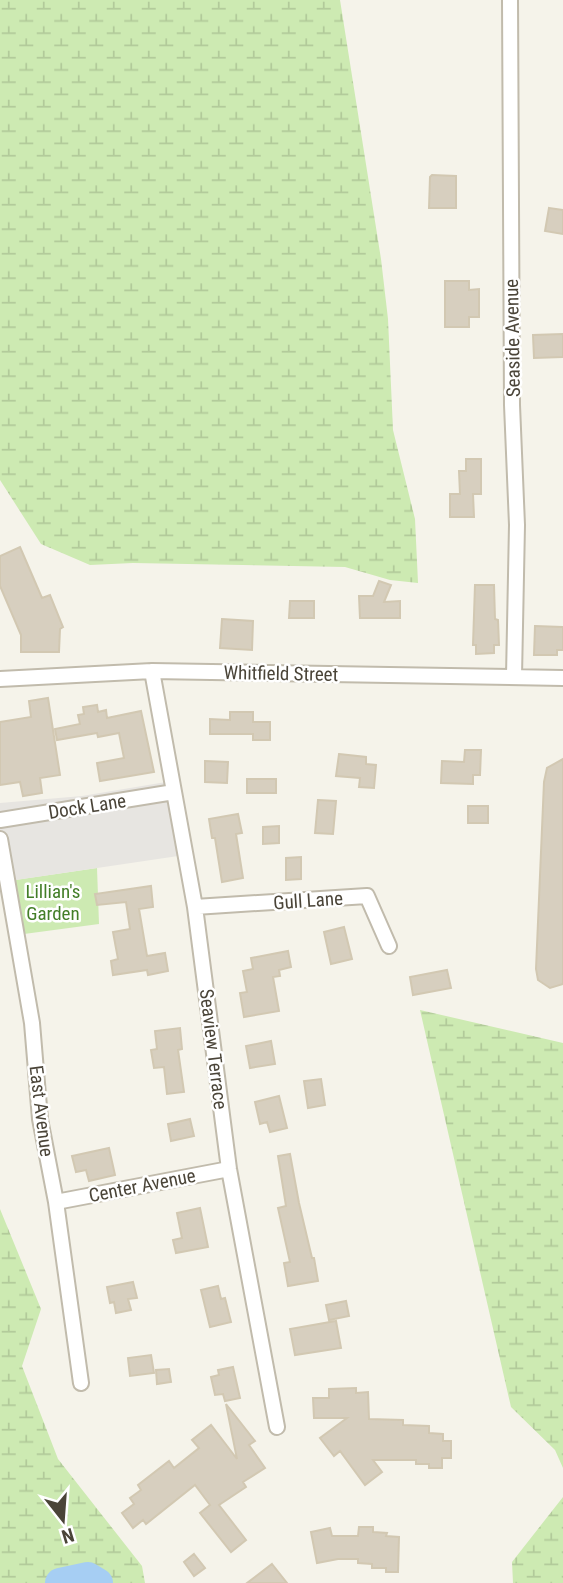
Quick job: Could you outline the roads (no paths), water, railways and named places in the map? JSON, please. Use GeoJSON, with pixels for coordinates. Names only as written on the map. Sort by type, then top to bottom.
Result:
{"type":"FeatureCollection","features":[{"type":"Feature","properties":{"kind":"street","name":"Seaside Avenue"},"geometry":{"type":"LineString","coordinates":[[510,0],[512,379],[517,525],[514,677]]}},
{"type":"Feature","properties":{"kind":"street","name":"Whitfield Street"},"geometry":{"type":"LineString","coordinates":[[0,679],[152,671],[563,678]]}},
{"type":"Feature","properties":{"kind":"street","name":"Seaview Terrace"},"geometry":{"type":"LineString","coordinates":[[152,671],[195,907],[229,1169],[277,1426]]}},
{"type":"Feature","properties":{"kind":"street","name":"Dock Lane"},"geometry":{"type":"LineString","coordinates":[[0,820],[174,792]]}},
{"type":"Feature","properties":{"kind":"street","name":"East Avenue"},"geometry":{"type":"LineString","coordinates":[[0,839],[32,1023],[40,1119],[56,1202],[81,1383]]}},
{"type":"Feature","properties":{"kind":"street","name":"Gull Lane"},"geometry":{"type":"LineString","coordinates":[[195,907],[367,896],[389,946]]}},
{"type":"Feature","properties":{"kind":"street","name":"Center Avenue"},"geometry":{"type":"LineString","coordinates":[[56,1202],[229,1169]]}},
{"type":"Feature","properties":{"kind":"waterway"},"geometry":{"type":"LineString","coordinates":[[60,1583],[88,1577],[98,1583]]}},
{"type":"Feature","properties":{"kind":"park label","name":"Lillian's Garden"},"geometry":{"type":"Point","coordinates":[53,902]}}]}
